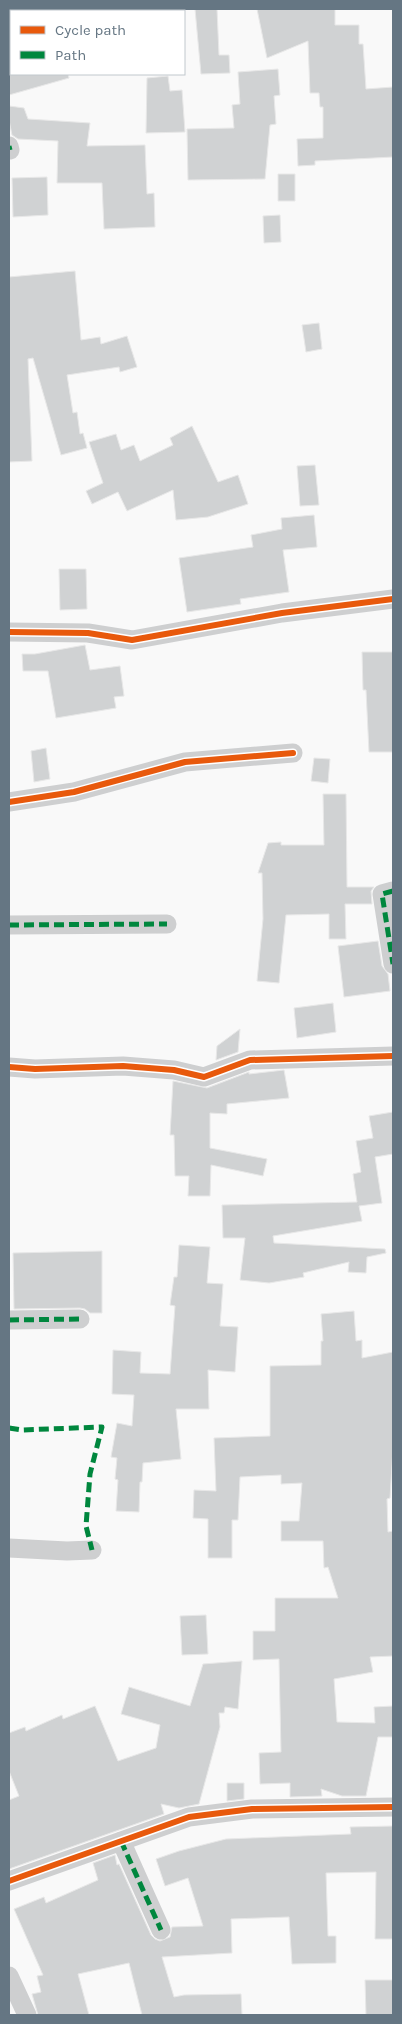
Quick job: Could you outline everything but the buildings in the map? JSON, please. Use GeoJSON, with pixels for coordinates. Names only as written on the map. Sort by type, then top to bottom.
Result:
{"type":"FeatureCollection","features":[{"type":"Feature","properties":{"kind":"street"},"geometry":{"type":"LineString","coordinates":[[9,632],[88,633],[132,640],[282,613],[393,599]]}},
{"type":"Feature","properties":{"kind":"street"},"geometry":{"type":"LineString","coordinates":[[9,802],[74,792],[185,762],[293,752]]}},
{"type":"Feature","properties":{"kind":"street"},"geometry":{"type":"LineString","coordinates":[[393,891],[382,894],[393,964]]}},
{"type":"Feature","properties":{"kind":"street"},"geometry":{"type":"LineString","coordinates":[[9,925],[167,924]]}},
{"type":"Feature","properties":{"kind":"street"},"geometry":{"type":"LineString","coordinates":[[9,1067],[35,1069],[122,1066],[174,1070],[204,1077],[250,1060],[393,1056]]}},
{"type":"Feature","properties":{"kind":"street"},"geometry":{"type":"LineString","coordinates":[[9,1320],[80,1319]]}},
{"type":"Feature","properties":{"kind":"street"},"geometry":{"type":"LineString","coordinates":[[9,1548],[67,1551],[92,1550]]}},
{"type":"Feature","properties":{"kind":"street"},"geometry":{"type":"LineString","coordinates":[[9,1881],[189,1817],[252,1809],[393,1807]]}},
{"type":"Feature","properties":{"kind":"street"},"geometry":{"type":"LineString","coordinates":[[121,1841],[161,1930]]}},
{"type":"Feature","properties":{"kind":"street"},"geometry":{"type":"LineString","coordinates":[[9,1976],[26,2015]]}},
{"type":"Feature","properties":{"kind":"marked path"},"geometry":{"type":"LineString","coordinates":[[9,146],[10,150]]}},
{"type":"Feature","properties":{"kind":"marked path"},"geometry":{"type":"LineString","coordinates":[[393,891],[382,894],[393,964]]}},
{"type":"Feature","properties":{"kind":"marked path"},"geometry":{"type":"LineString","coordinates":[[9,925],[167,924]]}},
{"type":"Feature","properties":{"kind":"marked path"},"geometry":{"type":"LineString","coordinates":[[9,1320],[80,1319]]}},
{"type":"Feature","properties":{"kind":"marked path"},"geometry":{"type":"LineString","coordinates":[[9,1428],[22,1430],[102,1427],[90,1474],[86,1526],[92,1550]]}},
{"type":"Feature","properties":{"kind":"marked path"},"geometry":{"type":"LineString","coordinates":[[121,1841],[161,1930]]}},
{"type":"Feature","properties":{"kind":"cycle path"},"geometry":{"type":"LineString","coordinates":[[9,632],[88,633],[132,640],[282,613],[393,599]]}},
{"type":"Feature","properties":{"kind":"cycle path"},"geometry":{"type":"LineString","coordinates":[[9,802],[74,792],[185,762],[293,753]]}},
{"type":"Feature","properties":{"kind":"cycle path"},"geometry":{"type":"LineString","coordinates":[[9,1067],[35,1069],[123,1066],[174,1070],[204,1077],[250,1060],[393,1056]]}},
{"type":"Feature","properties":{"kind":"cycle path"},"geometry":{"type":"LineString","coordinates":[[9,1881],[189,1817],[252,1809],[393,1807]]}}]}
